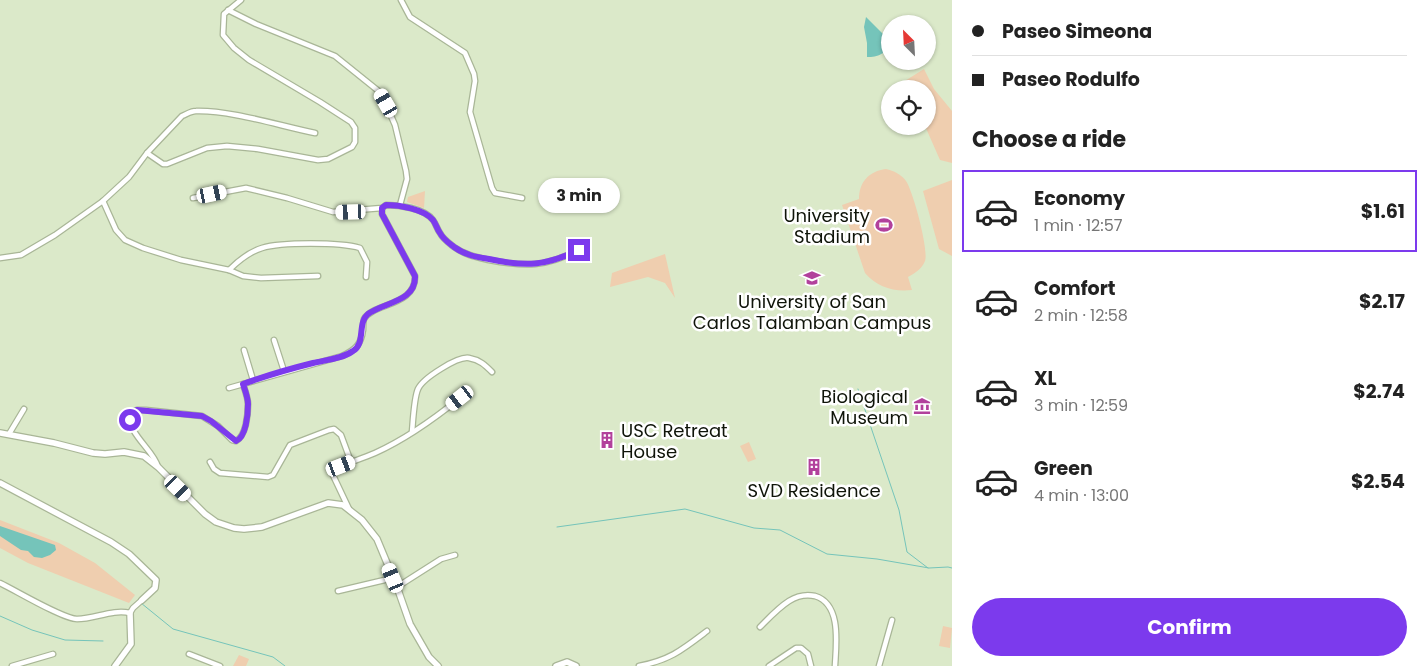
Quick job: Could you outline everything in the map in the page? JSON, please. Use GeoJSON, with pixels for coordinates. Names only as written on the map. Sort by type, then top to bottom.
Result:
{"type":"FeatureCollection","features":[{"type":"Feature","properties":{"kind":"street"},"geometry":{"type":"LineString","coordinates":[[147,153],[163,164],[168,164],[207,148],[227,146],[258,149],[318,160],[337,156],[352,148],[355,142],[355,128],[351,122],[248,60],[223,35],[224,14],[241,0]]}},
{"type":"Feature","properties":{"kind":"street"},"geometry":{"type":"LineString","coordinates":[[401,0],[410,17],[465,53],[475,81],[470,112],[492,188],[496,193],[522,198]]}},
{"type":"Feature","properties":{"kind":"street"},"geometry":{"type":"LineString","coordinates":[[228,10],[256,24],[335,56],[380,94],[395,125],[406,171],[407,180],[400,205]]}},
{"type":"Feature","properties":{"kind":"street"},"geometry":{"type":"LineString","coordinates":[[0,258],[21,255],[55,235],[103,201],[129,177],[147,153],[182,116],[195,111],[218,113],[315,133]]}},
{"type":"Feature","properties":{"kind":"street"},"geometry":{"type":"LineString","coordinates":[[193,198],[246,188],[334,212],[400,205],[432,218],[441,235],[467,255],[516,265],[559,260],[579,250]]}},
{"type":"Feature","properties":{"kind":"street"},"geometry":{"type":"LineString","coordinates":[[103,201],[116,230],[125,240],[143,248],[181,260],[229,270],[243,276],[261,278],[318,276]]}},
{"type":"Feature","properties":{"kind":"street"},"geometry":{"type":"LineString","coordinates":[[229,388],[342,356],[353,351],[358,346],[364,319],[369,314],[394,303],[412,290],[415,284],[415,276],[382,214],[382,208]]}},
{"type":"Feature","properties":{"kind":"street"},"geometry":{"type":"LineString","coordinates":[[229,270],[249,254],[263,248],[289,245],[335,245],[360,248],[367,262],[366,277]]}},
{"type":"Feature","properties":{"kind":"street"},"geometry":{"type":"LineString","coordinates":[[274,340],[284,371]]}},
{"type":"Feature","properties":{"kind":"street"},"geometry":{"type":"LineString","coordinates":[[244,350],[253,380]]}},
{"type":"Feature","properties":{"kind":"street"},"geometry":{"type":"LineString","coordinates":[[412,432],[418,390],[425,380],[446,366],[467,357],[480,361],[492,372]]}},
{"type":"Feature","properties":{"kind":"street"},"geometry":{"type":"LineString","coordinates":[[158,467],[155,458],[145,447],[133,427],[130,413],[137,410],[146,410],[202,416],[236,441],[242,435],[247,416],[248,403],[243,384]]}},
{"type":"Feature","properties":{"kind":"street"},"geometry":{"type":"LineString","coordinates":[[349,509],[331,468],[376,452],[432,421],[460,398]]}},
{"type":"Feature","properties":{"kind":"street"},"geometry":{"type":"LineString","coordinates":[[9,434],[24,408]]}},
{"type":"Feature","properties":{"kind":"street"},"geometry":{"type":"LineString","coordinates":[[210,462],[214,469],[220,473],[268,477],[273,475],[286,449],[290,445],[334,429],[341,435],[351,462]]}},
{"type":"Feature","properties":{"kind":"street"},"geometry":{"type":"LineString","coordinates":[[0,433],[54,443],[93,453],[119,452],[136,454],[149,459],[205,514],[216,522],[234,528],[262,527],[328,503],[339,504],[349,509],[372,532],[397,587],[410,624],[429,657],[438,666]]}},
{"type":"Feature","properties":{"kind":"street"},"geometry":{"type":"LineString","coordinates":[[0,483],[102,537],[129,554],[156,580],[155,588],[130,613],[131,644],[115,666]]}},
{"type":"Feature","properties":{"kind":"street"},"geometry":{"type":"LineString","coordinates":[[397,587],[441,559],[455,555]]}},
{"type":"Feature","properties":{"kind":"street"},"geometry":{"type":"LineString","coordinates":[[338,591],[393,578]]}},
{"type":"Feature","properties":{"kind":"street"},"geometry":{"type":"LineString","coordinates":[[0,583],[69,618],[82,619],[121,612],[130,613]]}},
{"type":"Feature","properties":{"kind":"street"},"geometry":{"type":"LineString","coordinates":[[760,627],[791,600],[801,595],[817,597],[825,602],[834,616],[836,636],[835,666]]}},
{"type":"Feature","properties":{"kind":"street"},"geometry":{"type":"LineString","coordinates":[[879,666],[892,620]]}},
{"type":"Feature","properties":{"kind":"street"},"geometry":{"type":"LineString","coordinates":[[639,666],[672,656],[707,631]]}},
{"type":"Feature","properties":{"kind":"street"},"geometry":{"type":"LineString","coordinates":[[768,666],[796,648],[801,648],[808,654],[811,666]]}},
{"type":"Feature","properties":{"kind":"street"},"geometry":{"type":"LineString","coordinates":[[12,666],[53,654]]}},
{"type":"Feature","properties":{"kind":"street"},"geometry":{"type":"LineString","coordinates":[[189,654],[220,666]]}},
{"type":"Feature","properties":{"kind":"street"},"geometry":{"type":"LineString","coordinates":[[556,666],[568,662],[576,666]]}},
{"type":"Feature","properties":{"kind":"shaded area"},"geometry":{"type":"Polygon","coordinates":[[[924,70],[930,80],[906,80],[924,70]]]}},
{"type":"Feature","properties":{"kind":"shaded area"},"geometry":{"type":"Polygon","coordinates":[[[936,91],[952,111],[952,163],[940,160],[929,135],[936,135],[936,91]]]}},
{"type":"Feature","properties":{"kind":"shaded area","name":"University Stadium"},"geometry":{"type":"Polygon","coordinates":[[[886,169],[902,176],[906,181],[923,233],[925,261],[920,269],[908,277],[912,290],[886,288],[875,282],[865,273],[842,205],[859,199],[861,187],[866,178],[875,172],[886,169]]]}},
{"type":"Feature","properties":{"kind":"shaded area"},"geometry":{"type":"Polygon","coordinates":[[[952,180],[952,256],[939,249],[923,191],[952,180]]]}},
{"type":"Feature","properties":{"kind":"shaded area"},"geometry":{"type":"Polygon","coordinates":[[[425,191],[424,208],[407,202],[408,197],[425,191]]]}},
{"type":"Feature","properties":{"kind":"shaded area"},"geometry":{"type":"Polygon","coordinates":[[[665,254],[675,298],[665,283],[648,277],[610,287],[612,273],[665,254]]]}},
{"type":"Feature","properties":{"kind":"shaded area"},"geometry":{"type":"Polygon","coordinates":[[[749,442],[756,459],[748,462],[740,446],[749,442]]]}},
{"type":"Feature","properties":{"kind":"shaded area"},"geometry":{"type":"Polygon","coordinates":[[[0,520],[59,543],[95,563],[135,595],[129,603],[28,563],[0,548],[0,520]]]}},
{"type":"Feature","properties":{"kind":"shaded area"},"geometry":{"type":"Polygon","coordinates":[[[943,626],[952,628],[950,648],[939,646],[943,626]]]}},
{"type":"Feature","properties":{"kind":"shaded area"},"geometry":{"type":"Polygon","coordinates":[[[239,655],[249,659],[246,666],[233,666],[239,655]]]}},
{"type":"Feature","properties":{"kind":"water"},"geometry":{"type":"Polygon","coordinates":[[[866,17],[881,32],[881,54],[867,57],[864,27],[866,17]]]}},
{"type":"Feature","properties":{"kind":"water"},"geometry":{"type":"Polygon","coordinates":[[[0,526],[55,545],[56,550],[42,558],[34,557],[28,551],[21,550],[0,536],[0,526]]]}},
{"type":"Feature","properties":{"kind":"waterway"},"geometry":{"type":"LineString","coordinates":[[858,389],[899,510],[907,552],[928,568]]}},
{"type":"Feature","properties":{"kind":"waterway"},"geometry":{"type":"LineString","coordinates":[[557,527],[685,509],[754,528],[780,530],[827,554],[877,559],[929,568],[952,568]]}},
{"type":"Feature","properties":{"kind":"waterway"},"geometry":{"type":"LineString","coordinates":[[141,603],[173,629],[273,657],[285,666]]}},
{"type":"Feature","properties":{"kind":"waterway"},"geometry":{"type":"LineString","coordinates":[[0,616],[32,630],[65,640],[103,641]]}},
{"type":"Feature","properties":{"kind":"place","name":"University Stadium"},"geometry":{"type":"Point","coordinates":[884,225]}},
{"type":"Feature","properties":{"kind":"place","name":"University of San Carlos Talamban Campus"},"geometry":{"type":"Point","coordinates":[812,278]}},
{"type":"Feature","properties":{"kind":"place","name":"Biological Museum"},"geometry":{"type":"Point","coordinates":[922,406]}},
{"type":"Feature","properties":{"kind":"place","name":"USC Retreat House"},"geometry":{"type":"Point","coordinates":[607,440]}},
{"type":"Feature","properties":{"kind":"place","name":"SVD Residence"},"geometry":{"type":"Point","coordinates":[814,467]}},
{"type":"Feature","properties":{"kind":"route"},"geometry":{"type":"LineString","coordinates":[[130,420],[130,413],[137,410],[195,414],[211,421],[232,440],[236,441],[242,435],[247,416],[248,403],[243,384],[300,366],[342,356],[353,351],[358,346],[364,319],[369,314],[394,303],[412,290],[415,284],[415,276],[382,214],[382,208],[386,205],[400,205],[432,218],[445,240],[467,255],[516,265],[528,265],[559,260],[579,250]]}}]}
